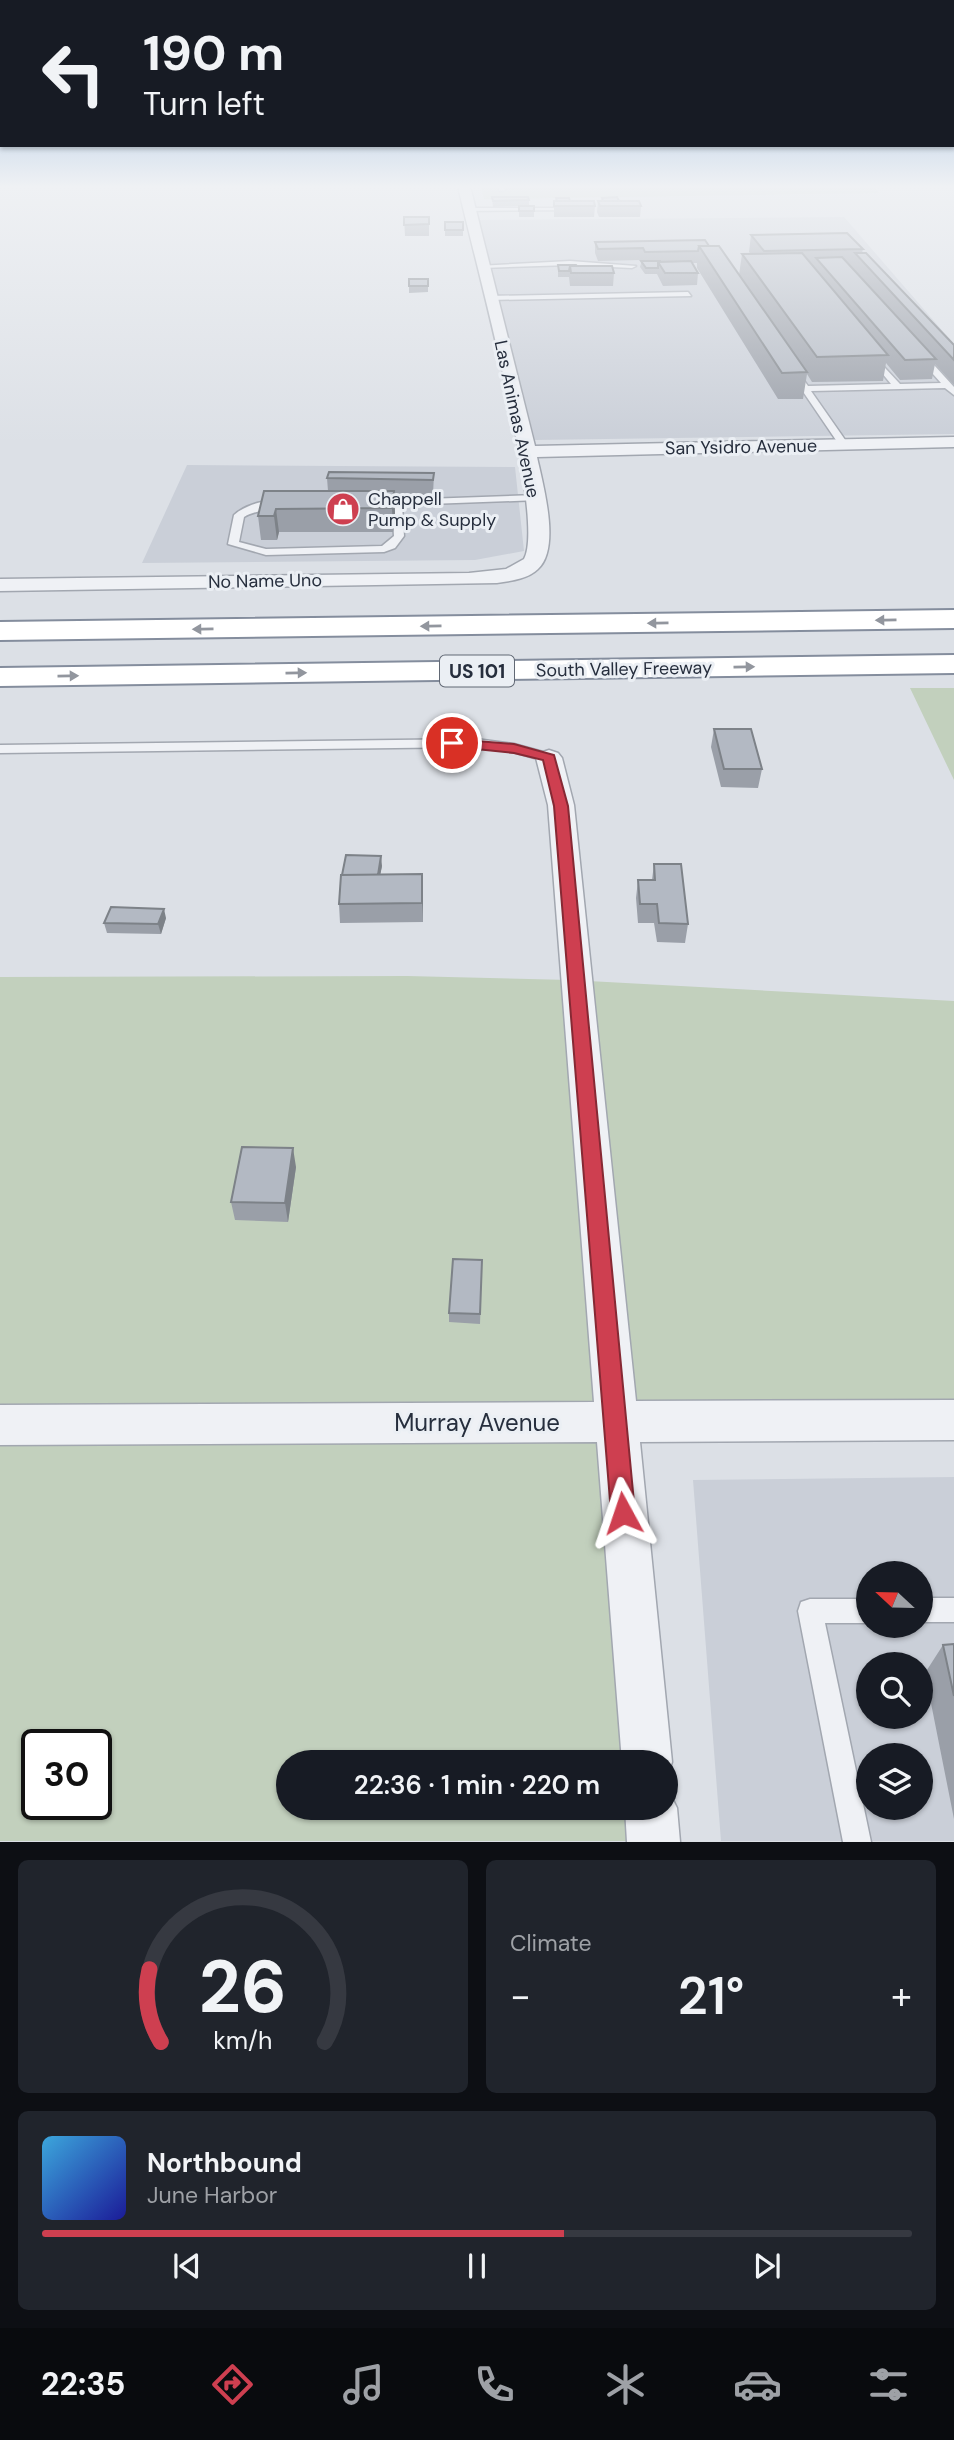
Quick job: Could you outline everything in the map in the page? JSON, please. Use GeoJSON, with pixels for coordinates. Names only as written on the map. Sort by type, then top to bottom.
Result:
{"type":"FeatureCollection","features":[{"type":"Feature","properties":{"kind":"highway","name":"US 101"},"geometry":{"type":"LineString","coordinates":[[0,631],[954,619]]}},
{"type":"Feature","properties":{"kind":"highway","name":"South Valley Freeway"},"geometry":{"type":"LineString","coordinates":[[0,677],[954,664]]}},
{"type":"Feature","properties":{"kind":"street","name":"Las Animas Avenue"},"geometry":{"type":"LineString","coordinates":[[483,272],[528,452],[541,541],[536,559],[528,567]]}},
{"type":"Feature","properties":{"kind":"street","name":"San Ysidro Avenue"},"geometry":{"type":"LineString","coordinates":[[528,452],[954,442]]}},
{"type":"Feature","properties":{"kind":"street","name":"No Name Uno"},"geometry":{"type":"LineString","coordinates":[[0,584],[469,579],[514,573],[528,567]]}},
{"type":"Feature","properties":{"kind":"street"},"geometry":{"type":"LineString","coordinates":[[549,758],[561,806],[646,1750]]}},
{"type":"Feature","properties":{"kind":"street","name":"Murray Avenue"},"geometry":{"type":"LineString","coordinates":[[0,1425],[954,1420]]}},
{"type":"Feature","properties":{"kind":"street"},"geometry":{"type":"LineString","coordinates":[[652,1820],[654,1842]]}},
{"type":"Feature","properties":{"kind":"lane"},"geometry":{"type":"LineString","coordinates":[[490,298],[688,294]]}},
{"type":"Feature","properties":{"kind":"lane"},"geometry":{"type":"LineString","coordinates":[[910,344],[951,389]]}},
{"type":"Feature","properties":{"kind":"lane"},"geometry":{"type":"LineString","coordinates":[[863,345],[897,386]]}},
{"type":"Feature","properties":{"kind":"lane"},"geometry":{"type":"LineString","coordinates":[[789,366],[842,444]]}},
{"type":"Feature","properties":{"kind":"lane"},"geometry":{"type":"LineString","coordinates":[[805,388],[897,386],[951,389]]}},
{"type":"Feature","properties":{"kind":"lane"},"geometry":{"type":"LineString","coordinates":[[359,503],[534,498]]}},
{"type":"Feature","properties":{"kind":"lane"},"geometry":{"type":"LineString","coordinates":[[295,504],[254,507],[239,515],[233,544],[266,552],[384,549],[395,546],[401,537],[397,503]]}},
{"type":"Feature","properties":{"kind":"lane"},"geometry":{"type":"LineString","coordinates":[[0,749],[476,743],[514,748],[549,758]]}},
{"type":"Feature","properties":{"kind":"lane"},"geometry":{"type":"LineString","coordinates":[[933,1610],[954,1609]]}},
{"type":"Feature","properties":{"kind":"lane"},"geometry":{"type":"LineString","coordinates":[[856,1611],[810,1611],[857,1842]]}},
{"type":"Feature","properties":{"kind":"shaded area"},"geometry":{"type":"Polygon","coordinates":[[[491,272],[892,272],[954,344],[954,434],[535,440],[491,272]]]}},
{"type":"Feature","properties":{"kind":"shaded area","name":"Chappell Pump & Supply"},"geometry":{"type":"Polygon","coordinates":[[[187,465],[515,467],[524,551],[475,560],[142,563],[187,465]]]}},
{"type":"Feature","properties":{"kind":"shaded area"},"geometry":{"type":"Polygon","coordinates":[[[954,1477],[954,1841],[721,1841],[693,1480],[954,1477]]]}},
{"type":"Feature","properties":{"kind":"green space"},"geometry":{"type":"Polygon","coordinates":[[[910,688],[954,688],[954,780],[910,688]]]}},
{"type":"Feature","properties":{"kind":"green space"},"geometry":{"type":"Polygon","coordinates":[[[407,976],[570,980],[954,1001],[954,1413],[634,1406],[659,1750],[276,1750],[276,1820],[665,1820],[666,1841],[0,1841],[0,977],[407,976]]]}},
{"type":"Feature","properties":{"kind":"building"},"geometry":{"type":"Polygon","coordinates":[[[571,272],[614,273],[571,273],[571,272]]]}},
{"type":"Feature","properties":{"kind":"building"},"geometry":{"type":"Polygon","coordinates":[[[664,272],[698,273],[665,273],[664,272]]]}},
{"type":"Feature","properties":{"kind":"building"},"geometry":{"type":"Polygon","coordinates":[[[716,272],[737,272],[807,372],[782,373],[716,272]]]}},
{"type":"Feature","properties":{"kind":"building"},"geometry":{"type":"Polygon","coordinates":[[[755,272],[818,272],[888,355],[817,357],[755,272]]]}},
{"type":"Feature","properties":{"kind":"building"},"geometry":{"type":"Polygon","coordinates":[[[828,272],[856,272],[936,359],[905,360],[828,272]]]}},
{"type":"Feature","properties":{"kind":"building"},"geometry":{"type":"Polygon","coordinates":[[[873,272],[884,272],[954,345],[954,360],[873,272]]]}},
{"type":"Feature","properties":{"kind":"building"},"geometry":{"type":"Polygon","coordinates":[[[409,279],[428,279],[428,286],[409,286],[409,279]]]}},
{"type":"Feature","properties":{"kind":"building"},"geometry":{"type":"Polygon","coordinates":[[[329,472],[434,473],[433,480],[327,478],[329,472]]]}},
{"type":"Feature","properties":{"kind":"building"},"geometry":{"type":"Polygon","coordinates":[[[264,491],[394,491],[392,508],[276,509],[274,516],[258,516],[264,491]]]}},
{"type":"Feature","properties":{"kind":"building"},"geometry":{"type":"Polygon","coordinates":[[[714,729],[751,729],[762,769],[724,769],[714,729]]]}},
{"type":"Feature","properties":{"kind":"building"},"geometry":{"type":"Polygon","coordinates":[[[346,855],[381,856],[378,875],[342,875],[346,855]]]}},
{"type":"Feature","properties":{"kind":"building"},"geometry":{"type":"Polygon","coordinates":[[[654,864],[681,864],[688,924],[659,923],[657,904],[640,904],[638,880],[655,880],[654,864]]]}},
{"type":"Feature","properties":{"kind":"building"},"geometry":{"type":"Polygon","coordinates":[[[422,874],[422,903],[339,904],[341,875],[422,874]]]}},
{"type":"Feature","properties":{"kind":"building"},"geometry":{"type":"Polygon","coordinates":[[[111,907],[164,909],[158,924],[104,923],[111,907]]]}},
{"type":"Feature","properties":{"kind":"building"},"geometry":{"type":"Polygon","coordinates":[[[242,1147],[293,1148],[285,1203],[231,1202],[242,1147]]]}},
{"type":"Feature","properties":{"kind":"building"},"geometry":{"type":"Polygon","coordinates":[[[453,1259],[482,1260],[480,1314],[449,1313],[453,1259]]]}},
{"type":"Feature","properties":{"kind":"building"},"geometry":{"type":"Polygon","coordinates":[[[954,1644],[954,1696],[943,1645],[954,1644]]]}},
{"type":"Feature","properties":{"kind":"place","name":"Chappell Pump & Supply"},"geometry":{"type":"Point","coordinates":[343,509]}},
{"type":"Feature","properties":{"kind":"route"},"geometry":{"type":"LineString","coordinates":[[452,743],[514,748],[549,758],[556,780],[561,806],[623,1513]]}}]}
